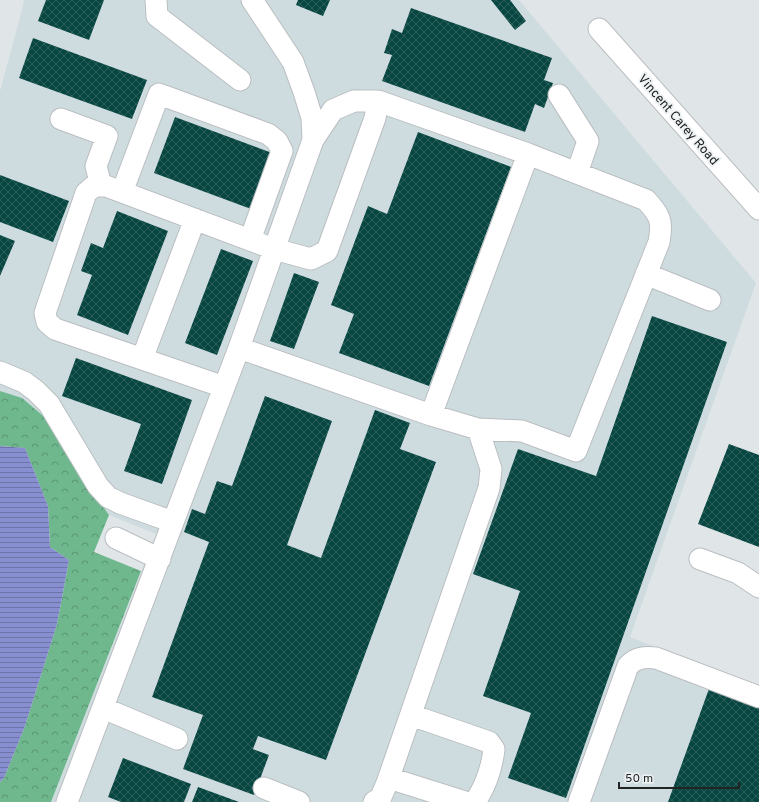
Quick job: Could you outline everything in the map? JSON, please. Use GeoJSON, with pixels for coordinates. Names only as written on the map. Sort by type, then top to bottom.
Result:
{"type":"FeatureCollection","features":[{"type":"Feature","properties":{"kind":"street"},"geometry":{"type":"LineString","coordinates":[[156,0],[157,16],[240,80]]}},
{"type":"Feature","properties":{"kind":"street"},"geometry":{"type":"LineString","coordinates":[[252,0],[293,62],[312,118],[313,140]]}},
{"type":"Feature","properties":{"kind":"street","name":"Vincent Carey Road"},"geometry":{"type":"LineString","coordinates":[[599,29],[759,209]]}},
{"type":"Feature","properties":{"kind":"street"},"geometry":{"type":"LineString","coordinates":[[122,192],[160,94],[268,134],[277,141],[282,151],[250,240]]}},
{"type":"Feature","properties":{"kind":"street"},"geometry":{"type":"LineString","coordinates":[[559,95],[588,142],[577,173]]}},
{"type":"Feature","properties":{"kind":"street"},"geometry":{"type":"LineString","coordinates":[[67,802],[239,348],[313,140],[333,110],[354,100],[378,101],[528,154],[646,200],[656,212],[661,228],[659,242],[576,451],[522,431],[478,430],[239,348]]}},
{"type":"Feature","properties":{"kind":"street"},"geometry":{"type":"LineString","coordinates":[[224,387],[55,329],[47,322],[45,313],[86,193],[94,186],[106,186],[274,250],[311,258],[327,251],[375,118],[378,101]]}},
{"type":"Feature","properties":{"kind":"street"},"geometry":{"type":"LineString","coordinates":[[61,119],[107,136],[96,166],[101,186]]}},
{"type":"Feature","properties":{"kind":"street"},"geometry":{"type":"LineString","coordinates":[[431,415],[528,154]]}},
{"type":"Feature","properties":{"kind":"street"},"geometry":{"type":"LineString","coordinates":[[142,359],[195,219]]}},
{"type":"Feature","properties":{"kind":"street"},"geometry":{"type":"LineString","coordinates":[[646,274],[710,300]]}},
{"type":"Feature","properties":{"kind":"street"},"geometry":{"type":"LineString","coordinates":[[0,372],[24,382],[36,390],[49,404],[98,486],[108,497],[120,503],[173,522]]}},
{"type":"Feature","properties":{"kind":"street"},"geometry":{"type":"LineString","coordinates":[[374,802],[381,797],[389,778],[489,488],[491,469],[478,430]]}},
{"type":"Feature","properties":{"kind":"street"},"geometry":{"type":"LineString","coordinates":[[116,538],[160,559]]}},
{"type":"Feature","properties":{"kind":"street"},"geometry":{"type":"LineString","coordinates":[[700,559],[738,573],[759,587]]}},
{"type":"Feature","properties":{"kind":"street"},"geometry":{"type":"LineString","coordinates":[[579,802],[628,666],[633,660],[640,658],[656,658],[759,697]]}},
{"type":"Feature","properties":{"kind":"street"},"geometry":{"type":"LineString","coordinates":[[103,708],[177,739]]}},
{"type":"Feature","properties":{"kind":"street"},"geometry":{"type":"LineString","coordinates":[[411,715],[488,742],[494,749],[493,760],[479,796],[475,802],[471,802]]}},
{"type":"Feature","properties":{"kind":"street"},"geometry":{"type":"LineString","coordinates":[[389,778],[466,802]]}},
{"type":"Feature","properties":{"kind":"street"},"geometry":{"type":"LineString","coordinates":[[264,788],[299,802]]}},
{"type":"Feature","properties":{"kind":"shaded area"},"geometry":{"type":"Polygon","coordinates":[[[24,0],[519,0],[756,283],[630,637],[759,689],[668,802],[51,802],[156,534],[109,515],[22,398],[0,391],[0,91],[24,0]],[[411,8],[402,33],[392,30],[384,53],[392,55],[383,81],[525,132],[535,104],[544,108],[553,83],[544,80],[551,58],[411,8]],[[33,38],[19,78],[133,119],[147,80],[33,38]],[[175,117],[154,173],[251,209],[175,117]],[[265,396],[232,486],[217,481],[205,514],[192,509],[184,532],[209,542],[152,697],[203,715],[183,769],[254,795],[269,755],[253,749],[258,736],[326,760],[436,462],[400,449],[410,423],[321,558],[287,545],[332,421],[265,396]],[[518,449],[474,574],[520,591],[483,696],[531,713],[566,798],[596,476],[518,449]]]}},
{"type":"Feature","properties":{"kind":"green space"},"geometry":{"type":"Polygon","coordinates":[[[0,391],[22,398],[54,425],[87,484],[109,515],[94,552],[141,571],[51,802],[0,802],[0,782],[4,778],[25,726],[57,624],[69,560],[50,547],[48,506],[25,448],[0,446],[0,391]]]}},
{"type":"Feature","properties":{"kind":"water"},"geometry":{"type":"Polygon","coordinates":[[[0,446],[25,448],[48,506],[50,547],[69,560],[57,624],[25,726],[4,778],[0,782],[0,446]]]}},
{"type":"Feature","properties":{"kind":"building"},"geometry":{"type":"Polygon","coordinates":[[[46,0],[104,0],[89,40],[38,21],[46,0]]]}},
{"type":"Feature","properties":{"kind":"building"},"geometry":{"type":"Polygon","coordinates":[[[298,0],[330,0],[323,16],[296,5],[298,0]]]}},
{"type":"Feature","properties":{"kind":"building"},"geometry":{"type":"Polygon","coordinates":[[[491,0],[510,0],[526,21],[515,30],[491,0]]]}},
{"type":"Feature","properties":{"kind":"building"},"geometry":{"type":"Polygon","coordinates":[[[411,8],[552,58],[544,80],[553,83],[544,108],[535,104],[525,132],[382,81],[392,55],[384,53],[392,29],[402,33],[411,8]]]}},
{"type":"Feature","properties":{"kind":"building"},"geometry":{"type":"Polygon","coordinates":[[[33,38],[147,80],[132,119],[19,78],[33,38]]]}},
{"type":"Feature","properties":{"kind":"building"},"geometry":{"type":"Polygon","coordinates":[[[175,117],[272,153],[251,209],[154,173],[175,117]]]}},
{"type":"Feature","properties":{"kind":"building"},"geometry":{"type":"Polygon","coordinates":[[[418,132],[511,167],[429,386],[339,353],[354,314],[331,305],[368,206],[387,214],[418,132]]]}},
{"type":"Feature","properties":{"kind":"building"},"geometry":{"type":"Polygon","coordinates":[[[0,175],[69,201],[53,242],[0,222],[0,175]]]}},
{"type":"Feature","properties":{"kind":"building"},"geometry":{"type":"Polygon","coordinates":[[[117,211],[168,231],[128,335],[77,315],[92,275],[81,271],[91,243],[103,248],[117,211]]]}},
{"type":"Feature","properties":{"kind":"building"},"geometry":{"type":"Polygon","coordinates":[[[0,235],[15,241],[0,276],[0,235]]]}},
{"type":"Feature","properties":{"kind":"building"},"geometry":{"type":"Polygon","coordinates":[[[221,249],[253,261],[217,355],[185,343],[221,249]]]}},
{"type":"Feature","properties":{"kind":"building"},"geometry":{"type":"Polygon","coordinates":[[[294,273],[319,282],[294,349],[270,341],[294,273]]]}},
{"type":"Feature","properties":{"kind":"building"},"geometry":{"type":"Polygon","coordinates":[[[652,316],[727,342],[566,798],[508,778],[531,713],[483,696],[520,591],[473,574],[518,449],[596,476],[652,316]]]}},
{"type":"Feature","properties":{"kind":"building"},"geometry":{"type":"Polygon","coordinates":[[[76,358],[192,400],[162,484],[124,471],[141,424],[62,396],[76,358]]]}},
{"type":"Feature","properties":{"kind":"building"},"geometry":{"type":"Polygon","coordinates":[[[265,396],[332,421],[287,545],[321,558],[375,410],[410,423],[400,449],[436,462],[326,760],[258,736],[253,749],[269,755],[254,795],[183,769],[203,715],[152,697],[209,542],[184,532],[192,509],[205,514],[217,481],[232,486],[265,396]]]}},
{"type":"Feature","properties":{"kind":"building"},"geometry":{"type":"Polygon","coordinates":[[[729,444],[759,455],[759,547],[698,524],[729,444]]]}},
{"type":"Feature","properties":{"kind":"building"},"geometry":{"type":"Polygon","coordinates":[[[710,686],[759,704],[759,802],[668,802],[710,686]]]}},
{"type":"Feature","properties":{"kind":"building"},"geometry":{"type":"Polygon","coordinates":[[[123,758],[191,784],[184,802],[121,802],[108,797],[123,758]]]}},
{"type":"Feature","properties":{"kind":"building"},"geometry":{"type":"Polygon","coordinates":[[[198,787],[239,802],[192,802],[198,787]]]}}]}
